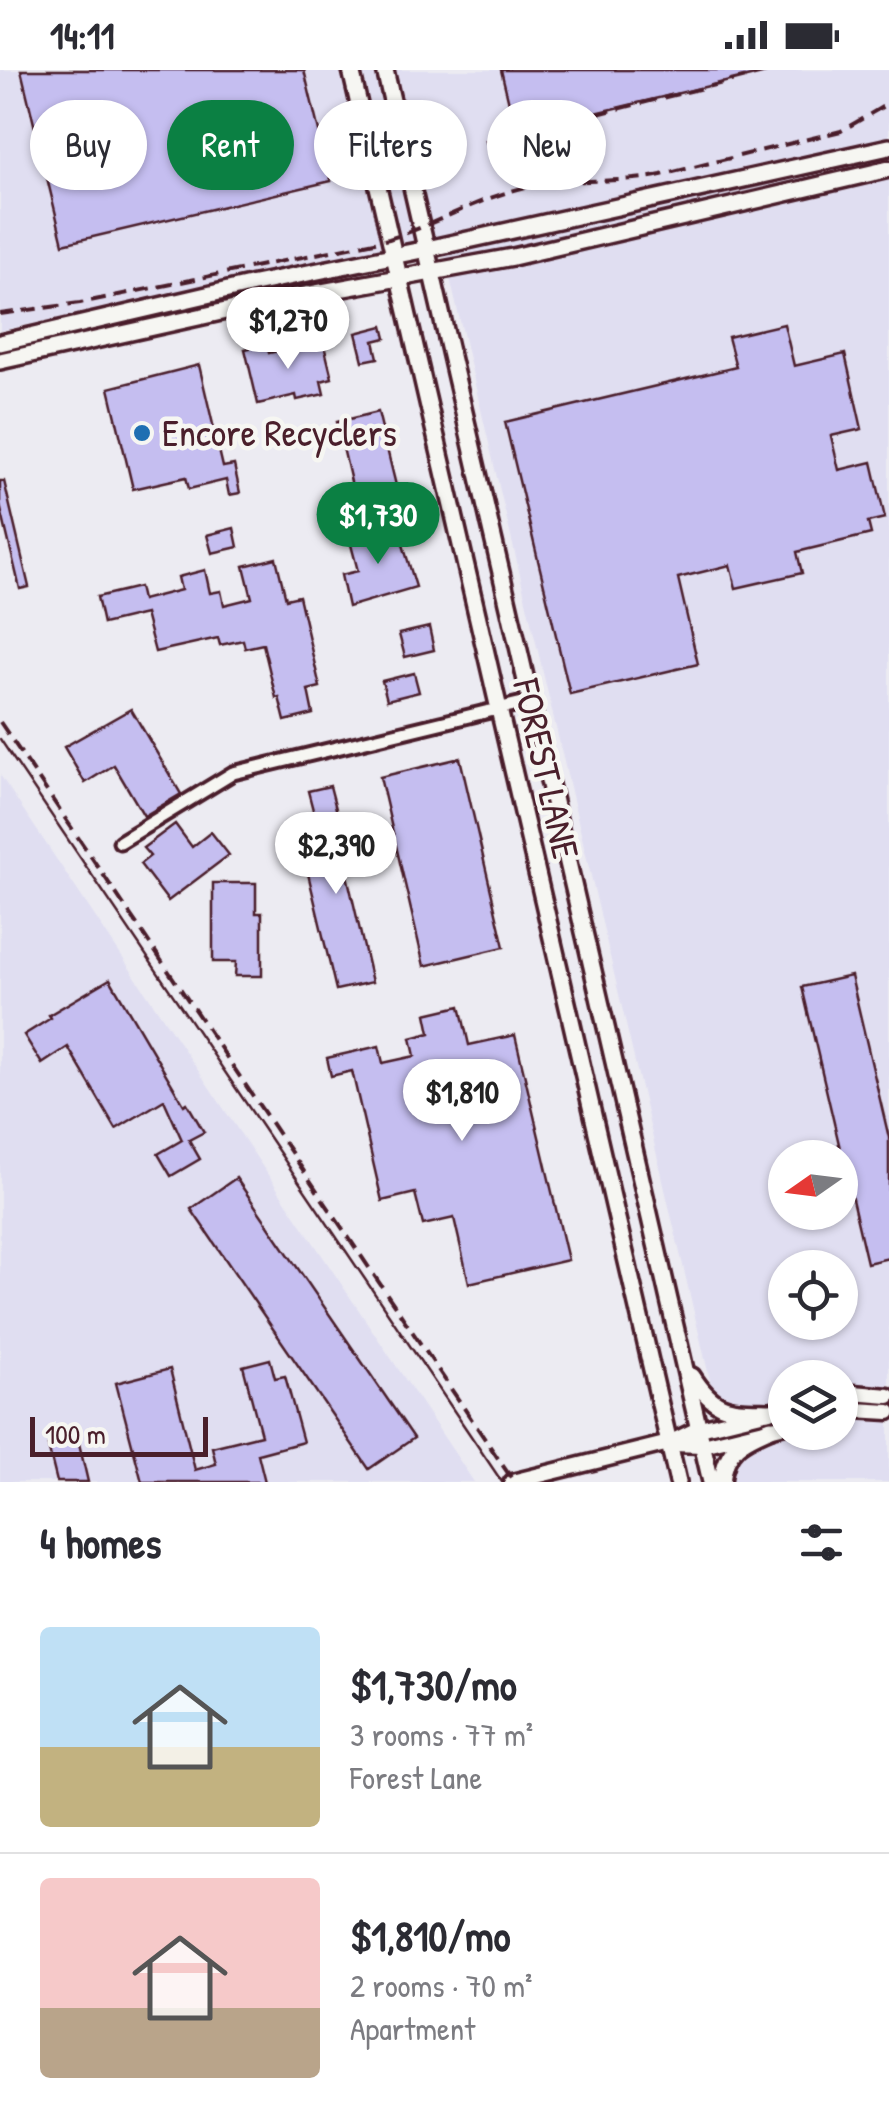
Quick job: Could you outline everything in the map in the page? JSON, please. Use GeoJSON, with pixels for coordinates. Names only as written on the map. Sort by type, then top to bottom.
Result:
{"type":"FeatureCollection","features":[{"type":"Feature","properties":{"kind":"main road","name":"FOREST LANE"},"geometry":{"type":"LineString","coordinates":[[352,70],[678,1482]]}},
{"type":"Feature","properties":{"kind":"main road","name":"FOREST LANE"},"geometry":{"type":"LineString","coordinates":[[385,70],[711,1482]]}},
{"type":"Feature","properties":{"kind":"main road"},"geometry":{"type":"LineString","coordinates":[[0,343],[889,147]]}},
{"type":"Feature","properties":{"kind":"main road"},"geometry":{"type":"LineString","coordinates":[[0,361],[262,302],[434,273],[889,169]]}},
{"type":"Feature","properties":{"kind":"main road"},"geometry":{"type":"LineString","coordinates":[[538,879],[570,871]]}},
{"type":"Feature","properties":{"kind":"main road"},"geometry":{"type":"LineString","coordinates":[[610,1190],[643,1182]]}},
{"type":"Feature","properties":{"kind":"main road"},"geometry":{"type":"LineString","coordinates":[[687,1368],[703,1393],[720,1407],[768,1419]]}},
{"type":"Feature","properties":{"kind":"main road"},"geometry":{"type":"LineString","coordinates":[[722,1482],[727,1457],[768,1426]]}},
{"type":"Feature","properties":{"kind":"street"},"geometry":{"type":"LineString","coordinates":[[120,842],[233,773],[531,701]]}},
{"type":"Feature","properties":{"kind":"street"},"geometry":{"type":"LineString","coordinates":[[858,1393],[889,1396]]}},
{"type":"Feature","properties":{"kind":"street"},"geometry":{"type":"LineString","coordinates":[[858,1410],[889,1412]]}},
{"type":"Feature","properties":{"kind":"street"},"geometry":{"type":"LineString","coordinates":[[512,1482],[768,1423]]}},
{"type":"Feature","properties":{"kind":"shaded area"},"geometry":{"type":"Polygon","coordinates":[[[0,70],[889,70],[889,1482],[734,1482],[440,236],[0,331],[0,70]]]}},
{"type":"Feature","properties":{"kind":"shaded area"},"geometry":{"type":"Polygon","coordinates":[[[0,775],[474,1482],[0,1482],[0,775]]]}},
{"type":"Feature","properties":{"kind":"building"},"geometry":{"type":"Polygon","coordinates":[[[21,70],[304,70],[314,111],[314,185],[294,190],[294,100],[167,100],[167,190],[293,190],[63,244],[50,190],[147,190],[147,100],[30,100],[30,107],[21,70]]]}},
{"type":"Feature","properties":{"kind":"building"},"geometry":{"type":"Polygon","coordinates":[[[501,70],[759,70],[759,74],[606,111],[606,100],[508,100],[501,70]]]}},
{"type":"Feature","properties":{"kind":"building"},"geometry":{"type":"Polygon","coordinates":[[[784,324],[794,366],[845,354],[862,429],[831,436],[839,470],[872,462],[885,518],[868,522],[871,534],[797,552],[802,573],[736,588],[730,565],[678,578],[698,664],[570,694],[505,422],[736,367],[728,337],[784,324]]]}},
{"type":"Feature","properties":{"kind":"building"},"geometry":{"type":"Polygon","coordinates":[[[383,326],[386,338],[374,341],[378,358],[363,361],[356,333],[383,326]]]}},
{"type":"Feature","properties":{"kind":"building"},"geometry":{"type":"Polygon","coordinates":[[[323,341],[332,378],[321,381],[324,394],[297,400],[296,395],[258,404],[245,349],[267,344],[269,353],[323,341]]]}},
{"type":"Feature","properties":{"kind":"building"},"geometry":{"type":"Polygon","coordinates":[[[199,365],[223,467],[234,465],[240,493],[229,495],[226,480],[189,489],[186,477],[133,489],[109,388],[199,365]]]}},
{"type":"Feature","properties":{"kind":"building"},"geometry":{"type":"Polygon","coordinates":[[[378,412],[401,506],[359,516],[337,422],[378,412]]]}},
{"type":"Feature","properties":{"kind":"building"},"geometry":{"type":"Polygon","coordinates":[[[0,481],[4,481],[29,587],[20,589],[0,505],[0,481]]]}},
{"type":"Feature","properties":{"kind":"building"},"geometry":{"type":"Polygon","coordinates":[[[397,525],[416,587],[348,607],[341,575],[358,571],[349,537],[397,525]]]}},
{"type":"Feature","properties":{"kind":"building"},"geometry":{"type":"Polygon","coordinates":[[[234,528],[238,547],[212,553],[207,535],[234,528]]]}},
{"type":"Feature","properties":{"kind":"building"},"geometry":{"type":"Polygon","coordinates":[[[276,558],[286,599],[299,596],[320,687],[308,690],[313,714],[285,721],[263,644],[245,648],[243,640],[220,645],[218,638],[155,652],[145,614],[103,624],[97,597],[139,587],[142,600],[181,590],[178,577],[205,570],[210,593],[221,591],[224,605],[252,598],[244,566],[276,558]]]}},
{"type":"Feature","properties":{"kind":"building"},"geometry":{"type":"Polygon","coordinates":[[[429,627],[434,650],[405,657],[399,634],[429,627]]]}},
{"type":"Feature","properties":{"kind":"building"},"geometry":{"type":"Polygon","coordinates":[[[414,673],[419,692],[387,700],[382,681],[414,673]]]}},
{"type":"Feature","properties":{"kind":"building"},"geometry":{"type":"Polygon","coordinates":[[[131,709],[181,794],[144,816],[114,765],[85,783],[64,747],[131,709]]]}},
{"type":"Feature","properties":{"kind":"building"},"geometry":{"type":"Polygon","coordinates":[[[460,758],[504,947],[424,966],[380,777],[460,758]]]}},
{"type":"Feature","properties":{"kind":"building"},"geometry":{"type":"Polygon","coordinates":[[[330,786],[372,982],[336,990],[304,857],[324,852],[308,791],[330,786]]]}},
{"type":"Feature","properties":{"kind":"building"},"geometry":{"type":"Polygon","coordinates":[[[175,824],[192,847],[211,832],[229,855],[168,901],[140,864],[150,856],[143,848],[175,824]]]}},
{"type":"Feature","properties":{"kind":"building"},"geometry":{"type":"Polygon","coordinates":[[[213,883],[256,883],[256,913],[262,913],[262,976],[235,976],[236,962],[213,962],[213,883]]]}},
{"type":"Feature","properties":{"kind":"building"},"geometry":{"type":"Polygon","coordinates":[[[851,976],[889,1138],[889,1258],[867,1263],[858,1225],[858,1140],[838,1140],[802,987],[851,976]]]}},
{"type":"Feature","properties":{"kind":"building"},"geometry":{"type":"Polygon","coordinates":[[[110,979],[204,1132],[189,1140],[200,1159],[171,1176],[158,1154],[182,1140],[164,1100],[116,1129],[68,1047],[42,1064],[24,1035],[51,1018],[49,1015],[110,979]]]}},
{"type":"Feature","properties":{"kind":"building"},"geometry":{"type":"Polygon","coordinates":[[[460,1006],[469,1045],[515,1035],[568,1260],[469,1283],[454,1218],[423,1225],[415,1193],[382,1201],[352,1071],[331,1076],[327,1058],[379,1046],[383,1063],[415,1056],[411,1038],[430,1033],[426,1014],[460,1006]]]}},
{"type":"Feature","properties":{"kind":"building"},"geometry":{"type":"Polygon","coordinates":[[[236,1178],[414,1438],[369,1469],[191,1209],[236,1178]]]}},
{"type":"Feature","properties":{"kind":"building"},"geometry":{"type":"Polygon","coordinates":[[[270,1359],[275,1378],[285,1376],[303,1442],[258,1454],[265,1482],[142,1482],[116,1383],[170,1369],[195,1470],[216,1464],[212,1447],[261,1435],[243,1366],[270,1359]]]}},
{"type":"Feature","properties":{"kind":"building"},"geometry":{"type":"Polygon","coordinates":[[[78,1439],[88,1482],[57,1482],[48,1446],[78,1439]]]}},
{"type":"Feature","properties":{"kind":"tram line"},"geometry":{"type":"LineString","coordinates":[[0,739],[502,1482]]}},
{"type":"Feature","properties":{"kind":"railway"},"geometry":{"type":"LineString","coordinates":[[485,142],[775,70]]}},
{"type":"Feature","properties":{"kind":"railway"},"geometry":{"type":"LineString","coordinates":[[0,314],[80,303],[389,239],[498,195],[536,185],[661,175],[841,131],[889,103]]}},
{"type":"Feature","properties":{"kind":"railway"},"geometry":{"type":"LineString","coordinates":[[0,722],[514,1482]]}},
{"type":"Feature","properties":{"kind":"place","name":"Encore Recyclers"},"geometry":{"type":"Point","coordinates":[142,433]}}]}
